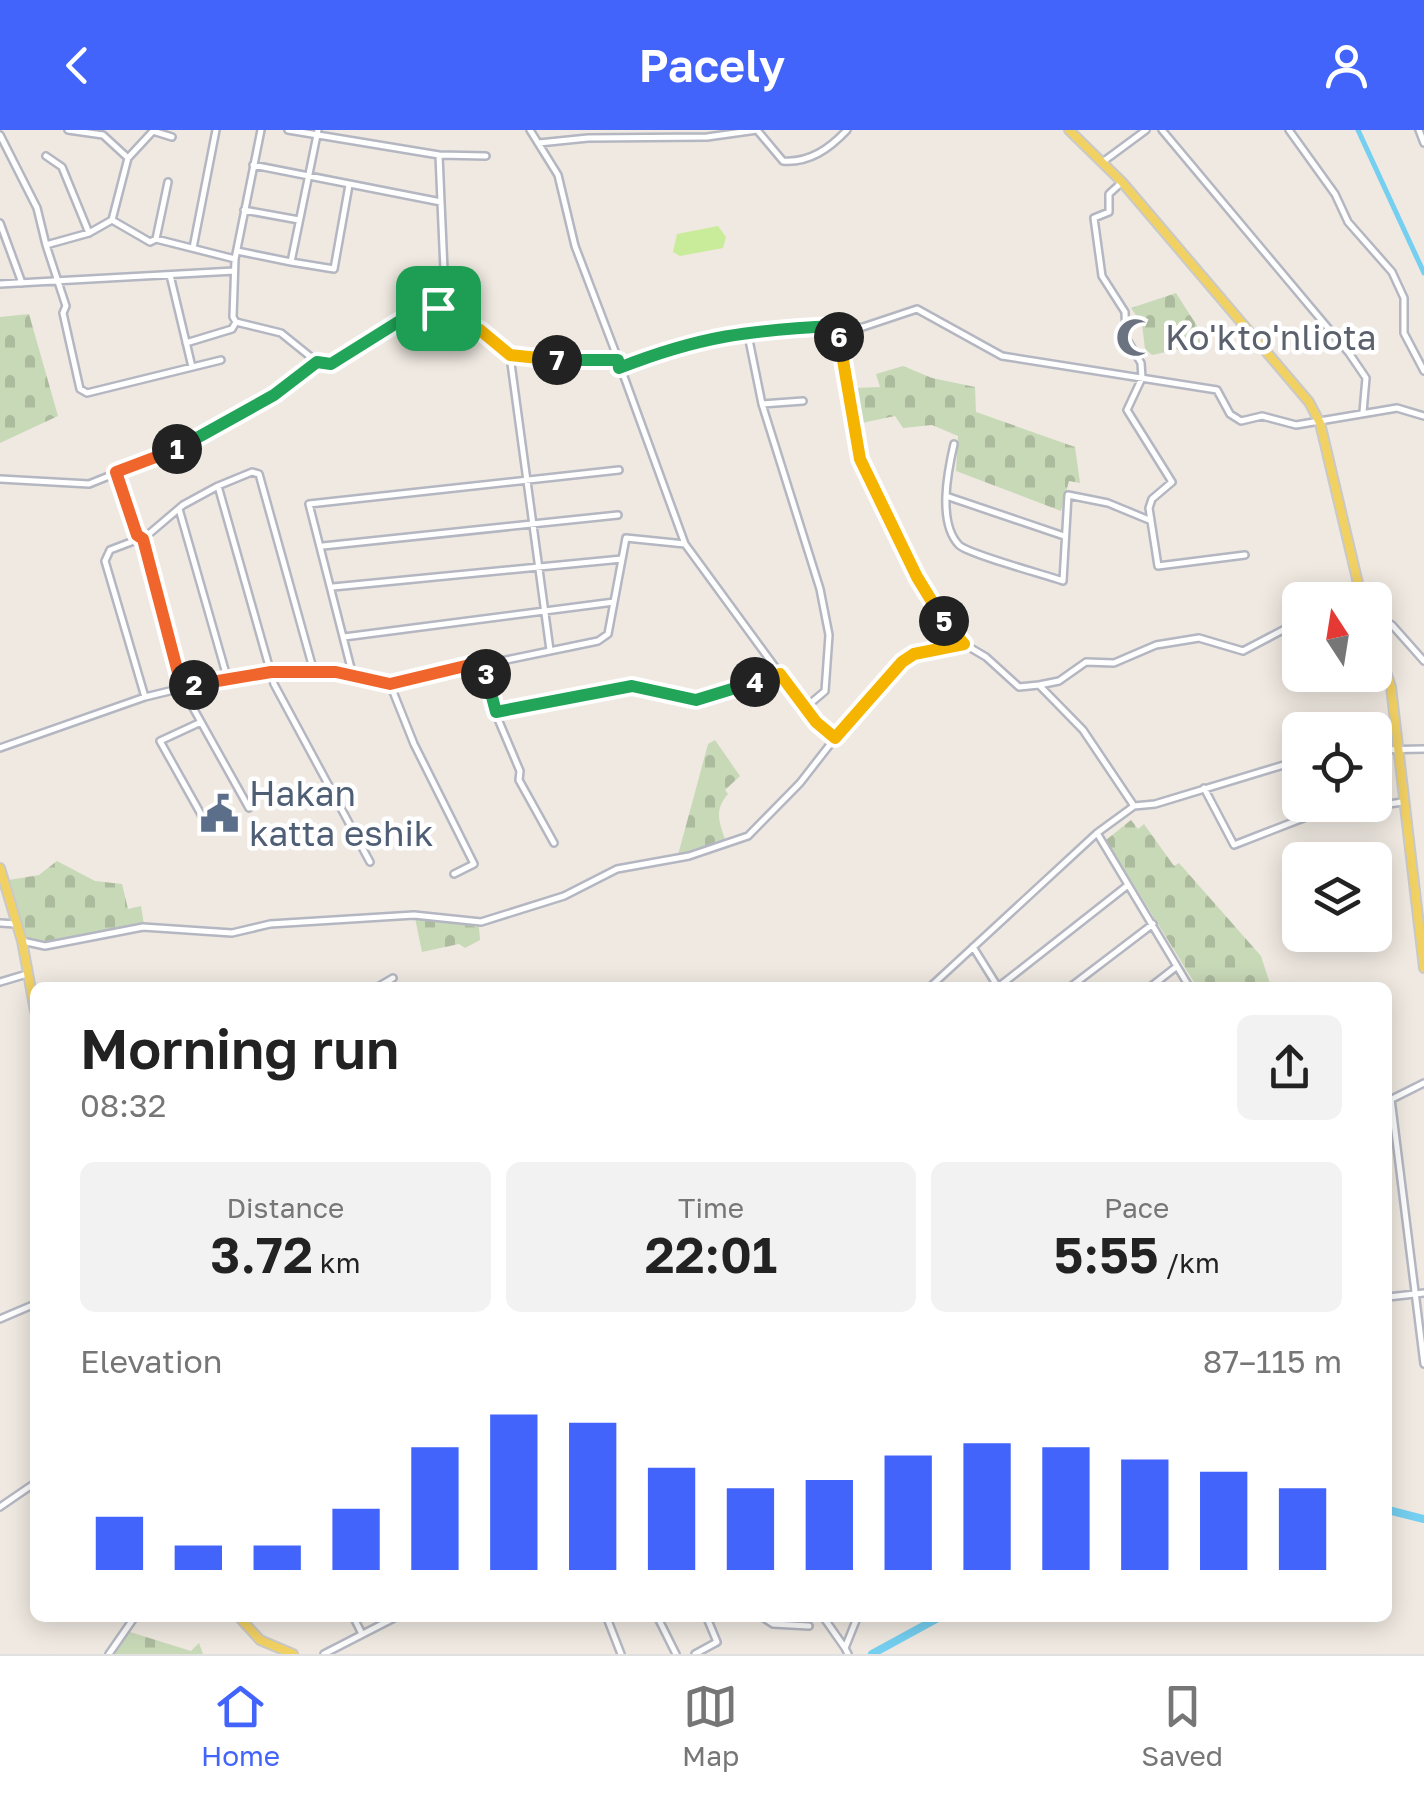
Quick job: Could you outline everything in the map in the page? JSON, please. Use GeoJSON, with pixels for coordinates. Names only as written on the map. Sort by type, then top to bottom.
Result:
{"type":"FeatureCollection","features":[{"type":"Feature","properties":{"kind":"main road"},"geometry":{"type":"LineString","coordinates":[[1069,130],[1122,182],[1298,389],[1320,423],[1358,582]]}},
{"type":"Feature","properties":{"kind":"main road"},"geometry":{"type":"LineString","coordinates":[[1392,692],[1424,968]]}},
{"type":"Feature","properties":{"kind":"main road"},"geometry":{"type":"LineString","coordinates":[[0,868],[22,941],[30,988]]}},
{"type":"Feature","properties":{"kind":"main road"},"geometry":{"type":"LineString","coordinates":[[244,1622],[260,1640],[293,1654]]}},
{"type":"Feature","properties":{"kind":"street"},"geometry":{"type":"LineString","coordinates":[[68,130],[103,135],[128,158]]}},
{"type":"Feature","properties":{"kind":"street"},"geometry":{"type":"LineString","coordinates":[[194,248],[216,130]]}},
{"type":"Feature","properties":{"kind":"street"},"geometry":{"type":"LineString","coordinates":[[186,343],[232,329],[236,322],[235,259],[261,130]]}},
{"type":"Feature","properties":{"kind":"street"},"geometry":{"type":"LineString","coordinates":[[288,130],[439,156],[486,156]]}},
{"type":"Feature","properties":{"kind":"street"},"geometry":{"type":"LineString","coordinates":[[530,130],[558,175],[575,246],[685,544],[805,708],[835,738]]}},
{"type":"Feature","properties":{"kind":"street"},"geometry":{"type":"LineString","coordinates":[[539,144],[761,131],[783,162],[790,162],[819,154],[848,130]]}},
{"type":"Feature","properties":{"kind":"street"},"geometry":{"type":"LineString","coordinates":[[1104,162],[1146,130]]}},
{"type":"Feature","properties":{"kind":"street"},"geometry":{"type":"LineString","coordinates":[[1162,130],[1349,353],[1366,378],[1363,412]]}},
{"type":"Feature","properties":{"kind":"street"},"geometry":{"type":"LineString","coordinates":[[1289,130],[1336,194],[1348,222],[1392,272],[1404,298],[1404,333],[1424,371]]}},
{"type":"Feature","properties":{"kind":"street"},"geometry":{"type":"LineString","coordinates":[[1419,130],[1424,143]]}},
{"type":"Feature","properties":{"kind":"street"},"geometry":{"type":"LineString","coordinates":[[46,245],[89,233],[112,220],[128,158],[153,131],[172,137]]}},
{"type":"Feature","properties":{"kind":"street"},"geometry":{"type":"LineString","coordinates":[[291,262],[317,133]]}},
{"type":"Feature","properties":{"kind":"street"},"geometry":{"type":"LineString","coordinates":[[0,135],[37,208],[84,393],[221,360]]}},
{"type":"Feature","properties":{"kind":"street"},"geometry":{"type":"LineString","coordinates":[[46,156],[62,166],[89,233]]}},
{"type":"Feature","properties":{"kind":"street"},"geometry":{"type":"LineString","coordinates":[[438,308],[456,289],[444,270],[439,156]]}},
{"type":"Feature","properties":{"kind":"street"},"geometry":{"type":"LineString","coordinates":[[253,165],[441,202]]}},
{"type":"Feature","properties":{"kind":"street"},"geometry":{"type":"LineString","coordinates":[[156,239],[168,182]]}},
{"type":"Feature","properties":{"kind":"street"},"geometry":{"type":"LineString","coordinates":[[1122,182],[1109,194],[1110,212],[1094,218],[1102,276],[1125,312],[1126,338],[1142,364],[1142,378],[1126,408],[1172,482],[1152,499],[1149,520],[1158,566],[1245,555]]}},
{"type":"Feature","properties":{"kind":"street"},"geometry":{"type":"LineString","coordinates":[[237,251],[334,269],[349,185]]}},
{"type":"Feature","properties":{"kind":"street"},"geometry":{"type":"LineString","coordinates":[[244,210],[298,220]]}},
{"type":"Feature","properties":{"kind":"street"},"geometry":{"type":"LineString","coordinates":[[112,220],[150,242],[156,239],[235,259]]}},
{"type":"Feature","properties":{"kind":"street"},"geometry":{"type":"LineString","coordinates":[[0,223],[22,284]]}},
{"type":"Feature","properties":{"kind":"street"},"geometry":{"type":"LineString","coordinates":[[0,284],[234,271]]}},
{"type":"Feature","properties":{"kind":"street"},"geometry":{"type":"LineString","coordinates":[[170,275],[192,367]]}},
{"type":"Feature","properties":{"kind":"street"},"geometry":{"type":"LineString","coordinates":[[236,322],[281,333],[317,362],[331,364],[425,304],[480,330],[510,355],[574,362],[618,360]]}},
{"type":"Feature","properties":{"kind":"street"},"geometry":{"type":"LineString","coordinates":[[619,368],[677,345],[748,330],[863,327],[917,309],[1002,356],[1217,390],[1230,414],[1242,421],[1262,416],[1296,425],[1320,423],[1397,408],[1424,416]]}},
{"type":"Feature","properties":{"kind":"street"},"geometry":{"type":"LineString","coordinates":[[836,326],[860,459],[917,577],[964,644],[986,657],[1019,687],[1059,681],[1086,662],[1114,664],[1156,645],[1199,638],[1244,652],[1282,630]]}},
{"type":"Feature","properties":{"kind":"street"},"geometry":{"type":"LineString","coordinates":[[748,330],[762,404],[820,589],[829,635],[826,690],[805,708]]}},
{"type":"Feature","properties":{"kind":"street"},"geometry":{"type":"LineString","coordinates":[[510,355],[550,650]]}},
{"type":"Feature","properties":{"kind":"street"},"geometry":{"type":"LineString","coordinates":[[0,478],[83,486],[146,463],[235,418],[317,362]]}},
{"type":"Feature","properties":{"kind":"street"},"geometry":{"type":"LineString","coordinates":[[762,404],[803,401]]}},
{"type":"Feature","properties":{"kind":"street"},"geometry":{"type":"LineString","coordinates":[[954,444],[947,496],[959,546],[1063,581],[1066,497],[1071,494],[1149,520]]}},
{"type":"Feature","properties":{"kind":"street"},"geometry":{"type":"LineString","coordinates":[[353,676],[310,504],[619,470]]}},
{"type":"Feature","properties":{"kind":"street"},"geometry":{"type":"LineString","coordinates":[[116,472],[141,539],[182,688],[249,808]]}},
{"type":"Feature","properties":{"kind":"street"},"geometry":{"type":"LineString","coordinates":[[144,696],[105,561],[110,550],[141,539],[218,486],[252,472],[259,474],[314,672]]}},
{"type":"Feature","properties":{"kind":"street"},"geometry":{"type":"LineString","coordinates":[[218,486],[271,672],[370,862]]}},
{"type":"Feature","properties":{"kind":"street"},"geometry":{"type":"LineString","coordinates":[[947,496],[1064,536]]}},
{"type":"Feature","properties":{"kind":"street"},"geometry":{"type":"LineString","coordinates":[[180,509],[227,677]]}},
{"type":"Feature","properties":{"kind":"street"},"geometry":{"type":"LineString","coordinates":[[322,546],[618,515]]}},
{"type":"Feature","properties":{"kind":"street"},"geometry":{"type":"LineString","coordinates":[[0,748],[144,696],[227,677],[314,672],[390,684],[604,638],[628,536],[685,544]]}},
{"type":"Feature","properties":{"kind":"street"},"geometry":{"type":"LineString","coordinates":[[332,587],[622,558]]}},
{"type":"Feature","properties":{"kind":"street"},"geometry":{"type":"LineString","coordinates":[[344,636],[615,602]]}},
{"type":"Feature","properties":{"kind":"street"},"geometry":{"type":"LineString","coordinates":[[1392,625],[1424,661]]}},
{"type":"Feature","properties":{"kind":"street"},"geometry":{"type":"LineString","coordinates":[[22,941],[45,946],[143,927],[232,933],[278,924],[414,915],[480,922],[564,896],[617,869],[688,856],[748,836],[800,783],[902,662],[914,654],[964,644]]}},
{"type":"Feature","properties":{"kind":"street"},"geometry":{"type":"LineString","coordinates":[[482,662],[496,712],[520,770],[518,780],[554,843]]}},
{"type":"Feature","properties":{"kind":"street"},"geometry":{"type":"LineString","coordinates":[[496,712],[632,686],[696,700],[780,674]]}},
{"type":"Feature","properties":{"kind":"street"},"geometry":{"type":"LineString","coordinates":[[390,684],[428,774],[475,865],[454,874]]}},
{"type":"Feature","properties":{"kind":"street"},"geometry":{"type":"LineString","coordinates":[[1039,685],[1083,730],[1134,806]]}},
{"type":"Feature","properties":{"kind":"street"},"geometry":{"type":"LineString","coordinates":[[201,722],[160,741],[202,816]]}},
{"type":"Feature","properties":{"kind":"street"},"geometry":{"type":"LineString","coordinates":[[1392,749],[1424,749]]}},
{"type":"Feature","properties":{"kind":"street"},"geometry":{"type":"LineString","coordinates":[[936,982],[1097,832],[1134,806],[1282,765]]}},
{"type":"Feature","properties":{"kind":"street"},"geometry":{"type":"LineString","coordinates":[[1204,788],[1234,845],[1306,817],[1402,802]]}},
{"type":"Feature","properties":{"kind":"street"},"geometry":{"type":"LineString","coordinates":[[1097,832],[1186,982]]}},
{"type":"Feature","properties":{"kind":"street"},"geometry":{"type":"LineString","coordinates":[[1003,982],[1128,884]]}},
{"type":"Feature","properties":{"kind":"street"},"geometry":{"type":"LineString","coordinates":[[0,923],[16,924]]}},
{"type":"Feature","properties":{"kind":"street"},"geometry":{"type":"LineString","coordinates":[[1077,982],[1152,924]]}},
{"type":"Feature","properties":{"kind":"street"},"geometry":{"type":"LineString","coordinates":[[973,948],[994,982]]}},
{"type":"Feature","properties":{"kind":"street"},"geometry":{"type":"LineString","coordinates":[[1157,982],[1176,968]]}},
{"type":"Feature","properties":{"kind":"street"},"geometry":{"type":"LineString","coordinates":[[0,982],[27,974]]}},
{"type":"Feature","properties":{"kind":"street"},"geometry":{"type":"LineString","coordinates":[[386,982],[393,978]]}},
{"type":"Feature","properties":{"kind":"street"},"geometry":{"type":"LineString","coordinates":[[1392,1099],[1424,1083]]}},
{"type":"Feature","properties":{"kind":"street"},"geometry":{"type":"LineString","coordinates":[[1392,1122],[1424,1364]]}},
{"type":"Feature","properties":{"kind":"street"},"geometry":{"type":"LineString","coordinates":[[1392,1297],[1424,1293]]}},
{"type":"Feature","properties":{"kind":"street"},"geometry":{"type":"LineString","coordinates":[[0,1319],[30,1306]]}},
{"type":"Feature","properties":{"kind":"street"},"geometry":{"type":"LineString","coordinates":[[0,1507],[30,1486]]}},
{"type":"Feature","properties":{"kind":"street"},"geometry":{"type":"LineString","coordinates":[[109,1654],[131,1622]]}},
{"type":"Feature","properties":{"kind":"street"},"geometry":{"type":"LineString","coordinates":[[356,1622],[362,1634]]}},
{"type":"Feature","properties":{"kind":"street"},"geometry":{"type":"LineString","coordinates":[[324,1654],[386,1622]]}},
{"type":"Feature","properties":{"kind":"street"},"geometry":{"type":"LineString","coordinates":[[609,1622],[621,1654]]}},
{"type":"Feature","properties":{"kind":"street"},"geometry":{"type":"LineString","coordinates":[[660,1622],[676,1654]]}},
{"type":"Feature","properties":{"kind":"street"},"geometry":{"type":"LineString","coordinates":[[695,1654],[717,1644],[708,1622]]}},
{"type":"Feature","properties":{"kind":"street"},"geometry":{"type":"LineString","coordinates":[[769,1622],[809,1626]]}},
{"type":"Feature","properties":{"kind":"street"},"geometry":{"type":"LineString","coordinates":[[827,1622],[846,1651]]}},
{"type":"Feature","properties":{"kind":"street"},"geometry":{"type":"LineString","coordinates":[[846,1651],[856,1622]]}},
{"type":"Feature","properties":{"kind":"green space"},"geometry":{"type":"Polygon","coordinates":[[[718,226],[726,237],[723,248],[680,256],[673,252],[677,234],[718,226]]]}},
{"type":"Feature","properties":{"kind":"green space"},"geometry":{"type":"Polygon","coordinates":[[[1176,293],[1208,343],[1152,355],[1145,349],[1142,324],[1131,308],[1176,293]]]}},
{"type":"Feature","properties":{"kind":"green space"},"geometry":{"type":"Polygon","coordinates":[[[29,314],[58,416],[0,443],[0,317],[29,314]]]}},
{"type":"Feature","properties":{"kind":"green space"},"geometry":{"type":"Polygon","coordinates":[[[903,366],[932,378],[975,387],[976,412],[1075,447],[1080,483],[1069,481],[1061,511],[956,471],[958,436],[932,425],[903,428],[895,416],[857,424],[854,388],[880,387],[876,374],[903,366]]]}},
{"type":"Feature","properties":{"kind":"green space"},"geometry":{"type":"Polygon","coordinates":[[[715,740],[740,776],[725,790],[728,794],[719,811],[725,839],[678,855],[708,744],[715,740]]]}},
{"type":"Feature","properties":{"kind":"green space"},"geometry":{"type":"Polygon","coordinates":[[[1131,820],[1138,829],[1144,824],[1174,866],[1179,863],[1261,956],[1269,982],[1194,982],[1106,840],[1131,820]]]}},
{"type":"Feature","properties":{"kind":"green space"},"geometry":{"type":"Polygon","coordinates":[[[57,861],[95,881],[122,884],[128,909],[141,906],[144,925],[50,942],[25,938],[9,880],[39,875],[57,861]]]}},
{"type":"Feature","properties":{"kind":"green space"},"geometry":{"type":"Polygon","coordinates":[[[415,918],[479,927],[480,940],[465,948],[459,944],[422,952],[415,918]]]}},
{"type":"Feature","properties":{"kind":"green space"},"geometry":{"type":"Polygon","coordinates":[[[130,1632],[191,1651],[199,1643],[203,1654],[114,1654],[130,1632]]]}},
{"type":"Feature","properties":{"kind":"waterway"},"geometry":{"type":"LineString","coordinates":[[1358,130],[1424,273]]}},
{"type":"Feature","properties":{"kind":"waterway"},"geometry":{"type":"LineString","coordinates":[[1392,1511],[1424,1519]]}},
{"type":"Feature","properties":{"kind":"waterway"},"geometry":{"type":"LineString","coordinates":[[872,1654],[931,1622]]}},
{"type":"Feature","properties":{"kind":"place","name":"Ko'kto'nliota"},"geometry":{"type":"Point","coordinates":[1135,337]}},
{"type":"Feature","properties":{"kind":"place","name":"Hakan katta eshik"},"geometry":{"type":"Point","coordinates":[219,813]}},
{"type":"Feature","properties":{"kind":"route"},"geometry":{"type":"LineString","coordinates":[[430,302],[438,308],[480,330],[510,355],[574,362],[618,360],[619,368],[677,345],[724,333],[836,326],[860,459],[917,577],[944,621],[964,644],[914,654],[902,662],[835,738],[816,722],[780,674],[696,700],[651,687],[632,686],[577,700],[496,712],[482,662],[390,684],[336,672],[271,672],[182,688],[143,539],[139,540],[116,472],[146,463],[235,418],[274,395],[317,362],[331,364],[420,306],[430,302]]}}]}
